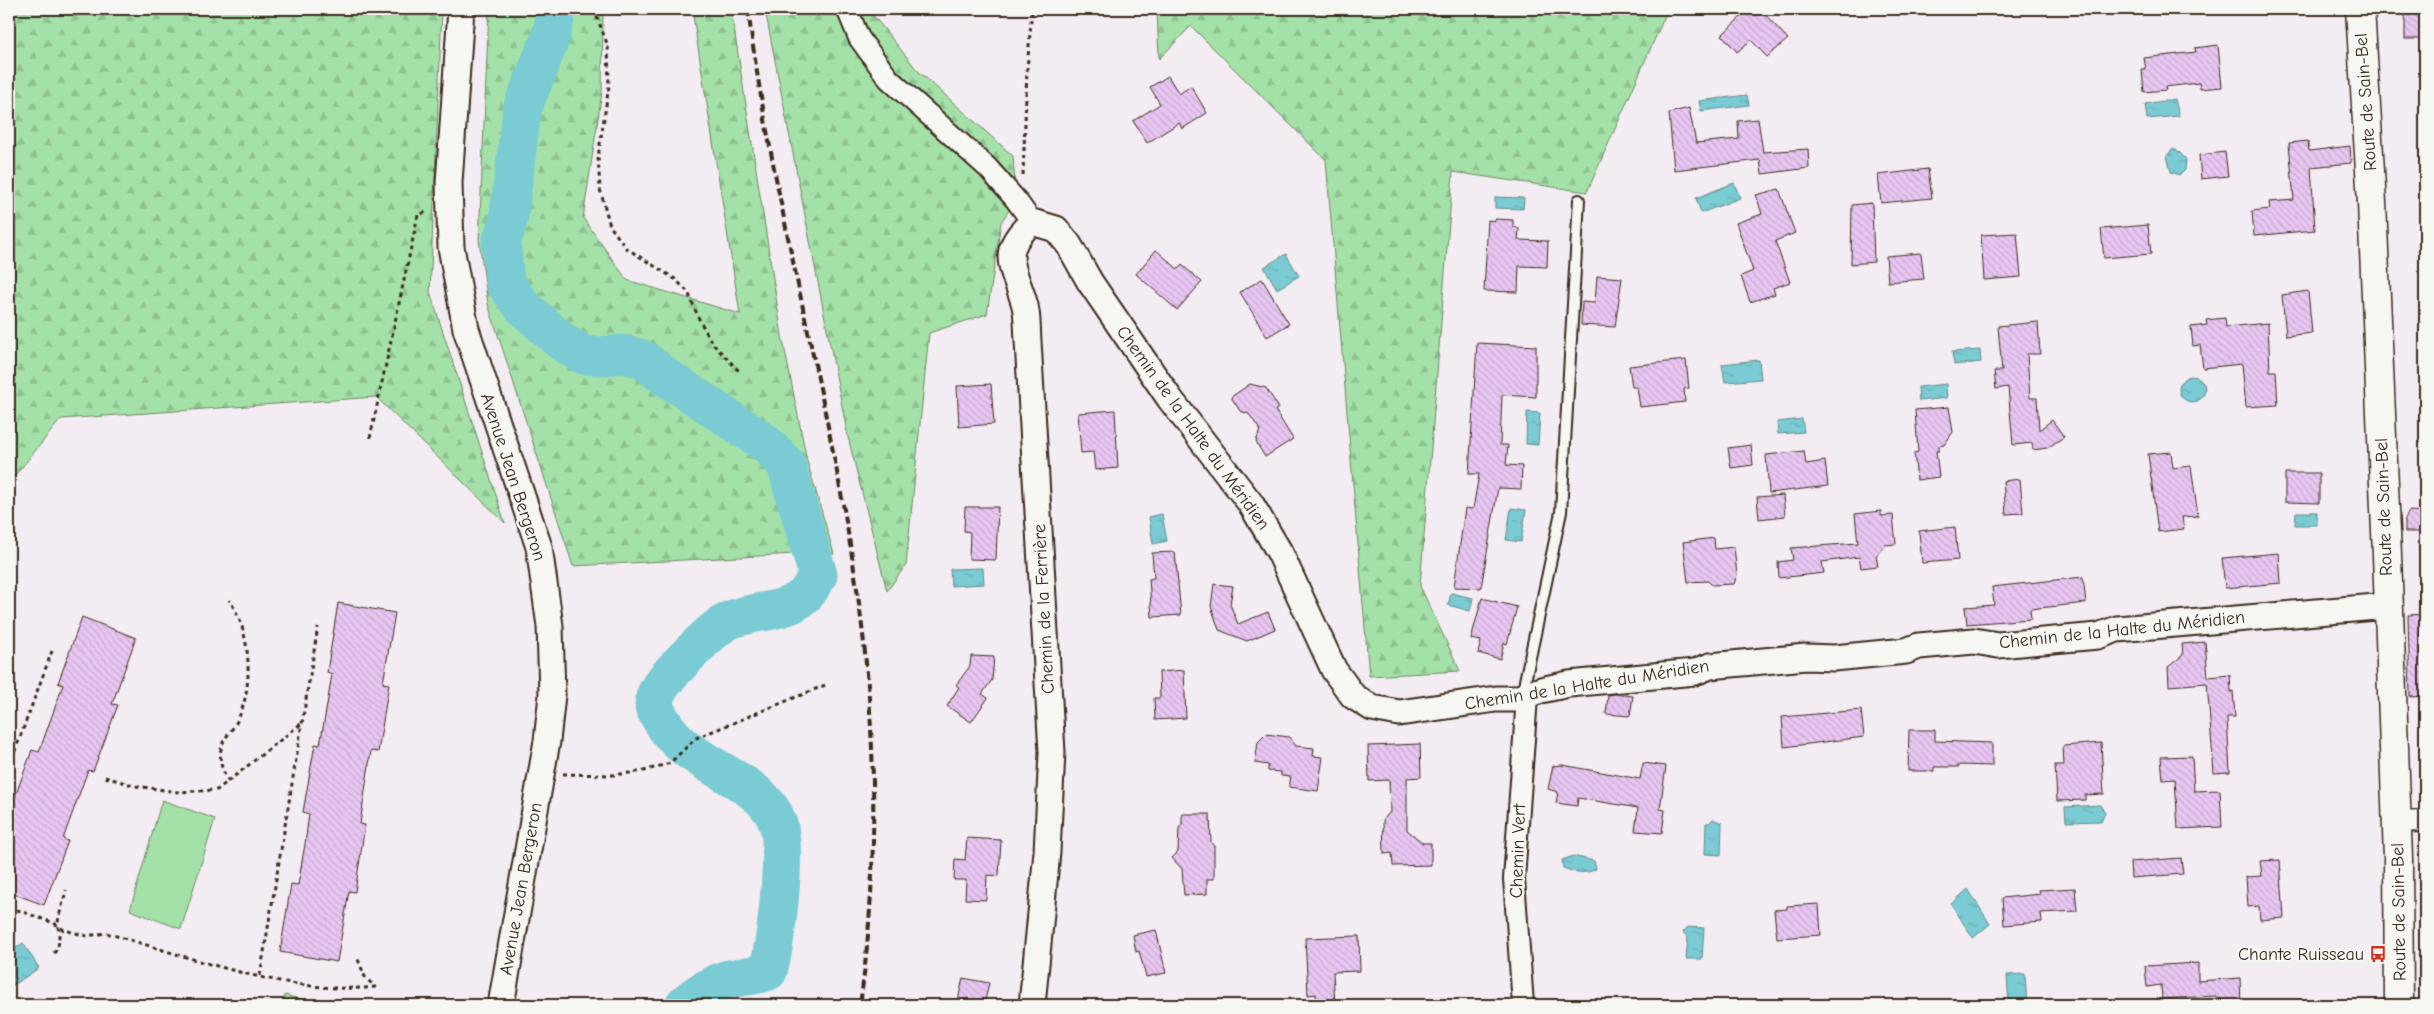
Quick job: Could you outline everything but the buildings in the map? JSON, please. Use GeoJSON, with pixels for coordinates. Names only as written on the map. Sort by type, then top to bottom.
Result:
{"type":"FeatureCollection","features":[{"type":"Feature","properties":{"kind":"main road","name":"Route de Sain-Bel"},"geometry":{"type":"LineString","coordinates":[[2360,9],[2372,203],[2397,822],[2399,1005]]}},
{"type":"Feature","properties":{"kind":"street","name":"Avenue Jean Bergeron"},"geometry":{"type":"LineString","coordinates":[[461,9],[449,183],[452,247],[466,329],[539,547],[550,626],[552,695],[500,1005]]}},
{"type":"Feature","properties":{"kind":"street"},"geometry":{"type":"LineString","coordinates":[[846,9],[859,38],[889,80],[988,168],[1032,222]]}},
{"type":"Feature","properties":{"kind":"street","name":"Chemin de la Halte du Méridien"},"geometry":{"type":"LineString","coordinates":[[1032,222],[1056,229],[1069,245],[1090,282],[1164,391],[1251,504],[1280,553],[1334,670],[1353,696],[1372,708],[1399,713],[1526,697],[1540,690],[1569,684],[1695,672],[1710,666],[1806,657],[1834,658],[1906,651],[1919,646],[1974,641],[1998,645],[2098,636],[2117,629],[2388,606]]}},
{"type":"Feature","properties":{"kind":"street","name":"Chemin de la Ferrière"},"geometry":{"type":"LineString","coordinates":[[1032,222],[1014,240],[1011,253],[1014,276],[1025,304],[1052,752],[1047,852],[1032,1005]]}},
{"type":"Feature","properties":{"kind":"street","name":"Chemin Vert"},"geometry":{"type":"LineString","coordinates":[[1523,1005],[1514,879],[1526,697]]}},
{"type":"Feature","properties":{"kind":"street"},"geometry":{"type":"LineString","coordinates":[[2397,822],[2425,821]]}},
{"type":"Feature","properties":{"kind":"lane"},"geometry":{"type":"LineString","coordinates":[[1526,697],[1525,681],[1561,512],[1579,200]]}},
{"type":"Feature","properties":{"kind":"path"},"geometry":{"type":"LineString","coordinates":[[594,9],[608,46],[609,86],[598,157],[600,190],[610,226],[626,248],[675,280],[688,292],[699,319],[712,343],[739,371]]}},
{"type":"Feature","properties":{"kind":"path"},"geometry":{"type":"LineString","coordinates":[[1024,184],[1022,175],[1026,80],[1032,9]]}},
{"type":"Feature","properties":{"kind":"path"},"geometry":{"type":"LineString","coordinates":[[370,438],[418,215],[428,212]]}},
{"type":"Feature","properties":{"kind":"path"},"geometry":{"type":"LineString","coordinates":[[229,600],[237,611],[244,629],[248,690],[238,719],[221,747],[221,766],[229,782]]}},
{"type":"Feature","properties":{"kind":"path"},"geometry":{"type":"LineString","coordinates":[[260,976],[318,627]]}},
{"type":"Feature","properties":{"kind":"path"},"geometry":{"type":"LineString","coordinates":[[9,767],[52,651]]}},
{"type":"Feature","properties":{"kind":"path"},"geometry":{"type":"LineString","coordinates":[[541,769],[578,776],[614,776],[670,763],[696,738],[828,684]]}},
{"type":"Feature","properties":{"kind":"path"},"geometry":{"type":"LineString","coordinates":[[105,776],[136,786],[178,792],[217,790],[302,723]]}},
{"type":"Feature","properties":{"kind":"path"},"geometry":{"type":"LineString","coordinates":[[54,953],[57,951],[60,932],[58,926],[66,890]]}},
{"type":"Feature","properties":{"kind":"path"},"geometry":{"type":"LineString","coordinates":[[9,907],[64,930],[87,936],[106,933],[260,976],[312,987],[350,990],[376,987],[365,977],[357,957]]}},
{"type":"Feature","properties":{"kind":"green space"},"geometry":{"type":"Polygon","coordinates":[[[9,9],[442,9],[430,292],[505,523],[376,397],[61,419],[9,483],[9,9]]]}},
{"type":"Feature","properties":{"kind":"green space"},"geometry":{"type":"Polygon","coordinates":[[[489,9],[603,9],[602,92],[583,218],[627,280],[740,314],[692,9],[731,9],[782,336],[807,461],[834,554],[795,554],[573,566],[488,304],[479,240],[489,9]]]}},
{"type":"Feature","properties":{"kind":"green space"},"geometry":{"type":"Polygon","coordinates":[[[765,9],[868,9],[918,71],[1013,156],[1016,200],[1001,222],[987,314],[929,333],[906,565],[887,591],[848,437],[765,9]]]}},
{"type":"Feature","properties":{"kind":"green space"},"geometry":{"type":"Polygon","coordinates":[[[1157,9],[1668,9],[1587,192],[1453,172],[1420,586],[1460,671],[1369,676],[1326,160],[1191,26],[1159,59],[1157,9]]]}},
{"type":"Feature","properties":{"kind":"green space"},"geometry":{"type":"Polygon","coordinates":[[[162,800],[215,819],[181,929],[130,910],[162,800]]]}},
{"type":"Feature","properties":{"kind":"green space"},"geometry":{"type":"Polygon","coordinates":[[[285,995],[321,1005],[284,1005],[285,995]]]}},
{"type":"Feature","properties":{"kind":"water"},"geometry":{"type":"Polygon","coordinates":[[[1747,95],[1749,105],[1701,111],[1699,101],[1747,95]]]}},
{"type":"Feature","properties":{"kind":"water"},"geometry":{"type":"Polygon","coordinates":[[[2175,99],[2179,116],[2147,119],[2145,104],[2175,99]]]}},
{"type":"Feature","properties":{"kind":"water"},"geometry":{"type":"Polygon","coordinates":[[[2172,149],[2177,150],[2186,159],[2185,170],[2180,175],[2171,172],[2167,156],[2172,149]]]}},
{"type":"Feature","properties":{"kind":"water"},"geometry":{"type":"Polygon","coordinates":[[[1734,183],[1740,198],[1701,213],[1696,198],[1734,183]]]}},
{"type":"Feature","properties":{"kind":"water"},"geometry":{"type":"Polygon","coordinates":[[[1495,197],[1524,198],[1523,209],[1495,208],[1495,197]]]}},
{"type":"Feature","properties":{"kind":"water"},"geometry":{"type":"Polygon","coordinates":[[[1286,254],[1299,276],[1277,289],[1264,267],[1286,254]]]}},
{"type":"Feature","properties":{"kind":"water"},"geometry":{"type":"Polygon","coordinates":[[[1980,350],[1981,362],[1954,365],[1952,352],[1980,350]]]}},
{"type":"Feature","properties":{"kind":"water"},"geometry":{"type":"Polygon","coordinates":[[[1759,360],[1761,379],[1725,382],[1722,364],[1759,360]]]}},
{"type":"Feature","properties":{"kind":"water"},"geometry":{"type":"Polygon","coordinates":[[[2192,376],[2201,380],[2205,389],[2201,398],[2192,402],[2183,398],[2179,389],[2183,380],[2192,376]]]}},
{"type":"Feature","properties":{"kind":"water"},"geometry":{"type":"Polygon","coordinates":[[[1946,384],[1947,398],[1919,401],[1918,387],[1946,384]]]}},
{"type":"Feature","properties":{"kind":"water"},"geometry":{"type":"Polygon","coordinates":[[[1527,412],[1540,413],[1538,445],[1526,444],[1527,412]]]}},
{"type":"Feature","properties":{"kind":"water"},"geometry":{"type":"Polygon","coordinates":[[[1802,419],[1804,432],[1778,434],[1777,422],[1802,419]]]}},
{"type":"Feature","properties":{"kind":"water"},"geometry":{"type":"Polygon","coordinates":[[[1511,508],[1526,510],[1521,542],[1506,540],[1511,508]]]}},
{"type":"Feature","properties":{"kind":"water"},"geometry":{"type":"Polygon","coordinates":[[[2296,512],[2317,512],[2317,525],[2295,525],[2296,512]]]}},
{"type":"Feature","properties":{"kind":"water"},"geometry":{"type":"Polygon","coordinates":[[[1162,514],[1167,541],[1153,544],[1149,517],[1162,514]]]}},
{"type":"Feature","properties":{"kind":"water"},"geometry":{"type":"Polygon","coordinates":[[[983,568],[984,584],[951,586],[950,569],[983,568]]]}},
{"type":"Feature","properties":{"kind":"water"},"geometry":{"type":"Polygon","coordinates":[[[1451,593],[1473,598],[1470,611],[1448,605],[1451,593]]]}},
{"type":"Feature","properties":{"kind":"water"},"geometry":{"type":"Polygon","coordinates":[[[2100,805],[2105,812],[2101,821],[2066,822],[2065,807],[2100,805]]]}},
{"type":"Feature","properties":{"kind":"water"},"geometry":{"type":"Polygon","coordinates":[[[1713,819],[1722,823],[1721,855],[1705,854],[1706,823],[1713,819]]]}},
{"type":"Feature","properties":{"kind":"water"},"geometry":{"type":"Polygon","coordinates":[[[1573,856],[1594,861],[1596,869],[1580,872],[1563,868],[1562,860],[1573,856]]]}},
{"type":"Feature","properties":{"kind":"water"},"geometry":{"type":"Polygon","coordinates":[[[1968,889],[1990,924],[1973,938],[1951,904],[1968,889]]]}},
{"type":"Feature","properties":{"kind":"water"},"geometry":{"type":"Polygon","coordinates":[[[1688,927],[1704,928],[1702,959],[1686,959],[1688,938],[1683,932],[1688,927]]]}},
{"type":"Feature","properties":{"kind":"water"},"geometry":{"type":"Polygon","coordinates":[[[23,943],[39,968],[9,988],[9,953],[23,943]]]}},
{"type":"Feature","properties":{"kind":"water"},"geometry":{"type":"Polygon","coordinates":[[[2025,974],[2027,1005],[2009,1005],[2007,975],[2025,974]]]}},
{"type":"Feature","properties":{"kind":"waterway"},"geometry":{"type":"LineString","coordinates":[[553,9],[555,19],[550,39],[522,109],[508,222],[501,243],[505,283],[523,307],[562,342],[584,355],[623,354],[643,359],[660,373],[764,442],[786,464],[818,575],[805,595],[795,602],[776,609],[746,615],[721,625],[680,664],[662,684],[655,697],[655,709],[674,737],[705,761],[756,793],[768,806],[777,821],[780,834],[780,895],[768,971],[719,982],[684,1005]]}},
{"type":"Feature","properties":{"kind":"railway"},"geometry":{"type":"LineString","coordinates":[[748,9],[759,83],[786,230],[833,449],[858,596],[864,647],[872,749],[873,852],[866,954],[860,1005]]}},
{"type":"Feature","properties":{"kind":"place","name":"Chante Ruisseau"},"geometry":{"type":"Point","coordinates":[2378,954]}}]}
